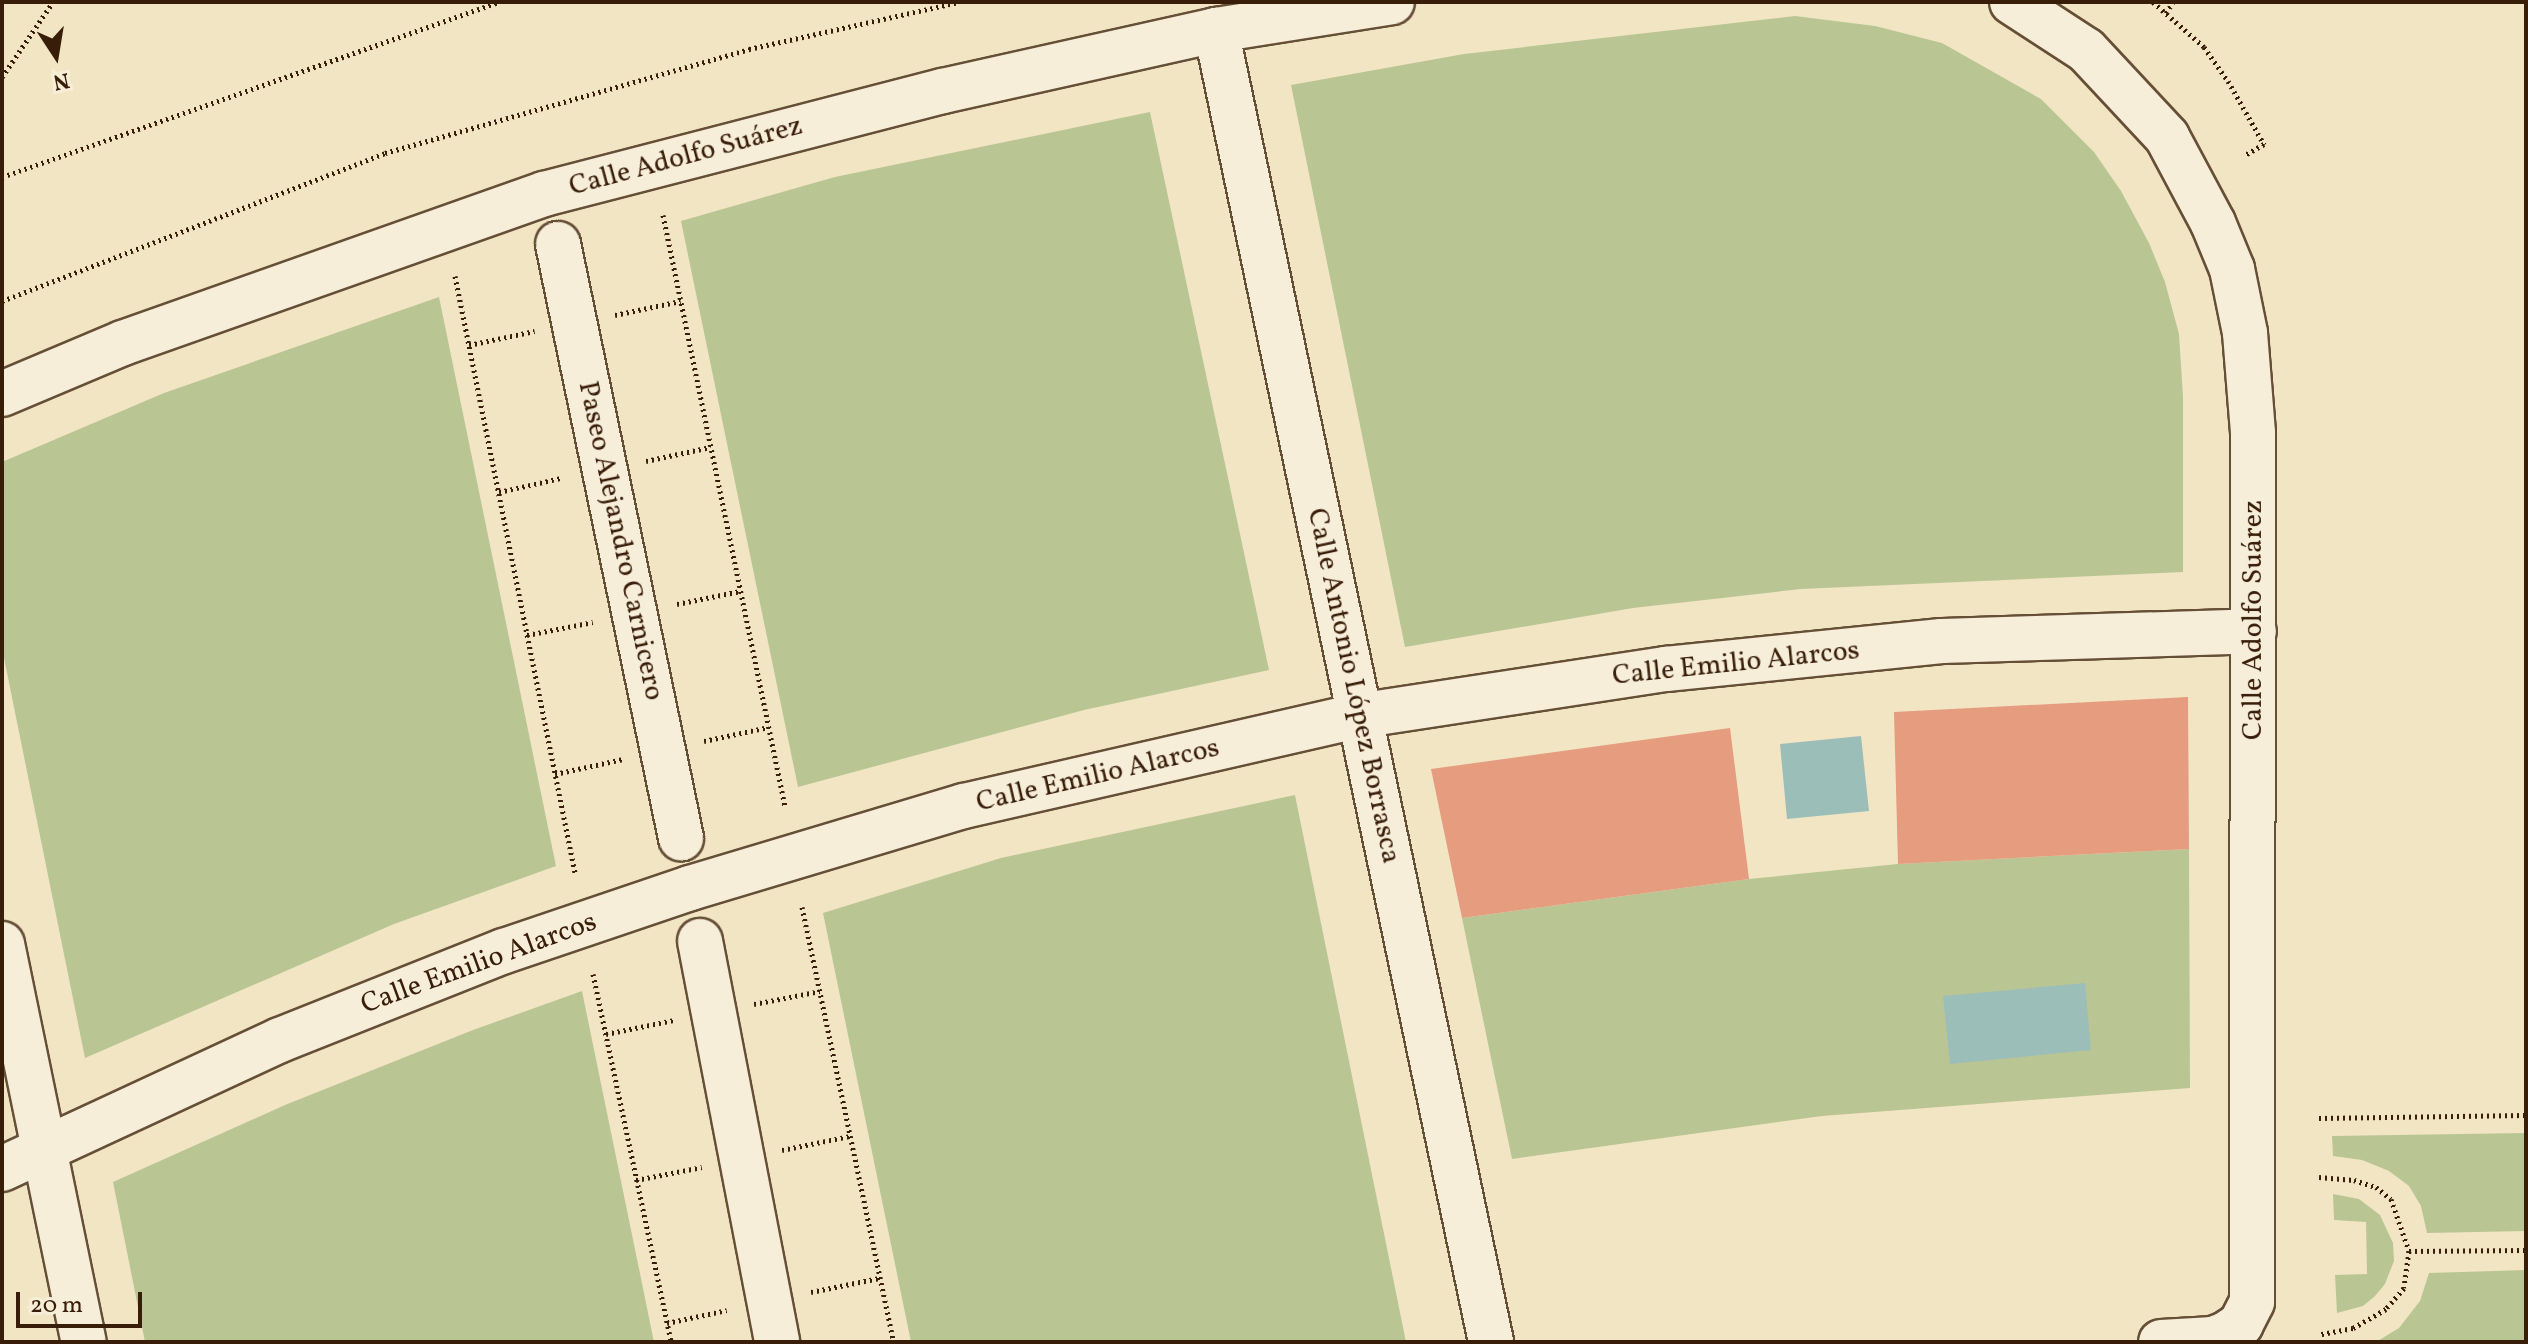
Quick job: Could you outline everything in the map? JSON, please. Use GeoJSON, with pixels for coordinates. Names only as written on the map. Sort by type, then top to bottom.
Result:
{"type":"FeatureCollection","features":[{"type":"Feature","properties":{"kind":"street","name":"Calle Adolfo Suárez"},"geometry":{"type":"LineString","coordinates":[[2,394],[138,338],[544,194],[943,91],[1216,30],[1392,2]]}},
{"type":"Feature","properties":{"kind":"street","name":"Calle Adolfo Suárez"},"geometry":{"type":"LineString","coordinates":[[2012,2],[2086,50],[2167,137],[2213,223],[2232,269],[2245,333],[2253,433],[2255,1261],[2252,1302],[2241,1324],[2213,1339],[2161,1342]]}},
{"type":"Feature","properties":{"kind":"street","name":"Calle Antonio López Borrasca"},"geometry":{"type":"LineString","coordinates":[[1216,30],[1491,1342]]}},
{"type":"Feature","properties":{"kind":"street","name":"Paseo Alejandro Carnicero"},"geometry":{"type":"LineString","coordinates":[[558,244],[681,838]]}},
{"type":"Feature","properties":{"kind":"street","name":"Calle Emilio Alarcos"},"geometry":{"type":"LineString","coordinates":[[2,1169],[45,1146],[280,1040],[504,951],[690,888],[964,806],[1358,716],[1666,669],[1942,641],[2254,631]]}},
{"type":"Feature","properties":{"kind":"street"},"geometry":{"type":"LineString","coordinates":[[700,941],[777,1342]]}},
{"type":"Feature","properties":{"kind":"street"},"geometry":{"type":"LineString","coordinates":[[2,944],[84,1342]]}},
{"type":"Feature","properties":{"kind":"path"},"geometry":{"type":"LineString","coordinates":[[2,77],[53,2]]}},
{"type":"Feature","properties":{"kind":"path"},"geometry":{"type":"LineString","coordinates":[[2,177],[499,2]]}},
{"type":"Feature","properties":{"kind":"path"},"geometry":{"type":"LineString","coordinates":[[2,301],[385,153],[749,49],[959,2]]}},
{"type":"Feature","properties":{"kind":"path"},"geometry":{"type":"LineString","coordinates":[[2153,2],[2204,47],[2264,144],[2245,155]]}},
{"type":"Feature","properties":{"kind":"path"},"geometry":{"type":"LineString","coordinates":[[2166,13],[2173,2]]}},
{"type":"Feature","properties":{"kind":"path"},"geometry":{"type":"LineString","coordinates":[[663,215],[785,806]]}},
{"type":"Feature","properties":{"kind":"path"},"geometry":{"type":"LineString","coordinates":[[455,276],[575,873]]}},
{"type":"Feature","properties":{"kind":"path"},"geometry":{"type":"LineString","coordinates":[[802,907],[894,1342]]}},
{"type":"Feature","properties":{"kind":"path"},"geometry":{"type":"LineString","coordinates":[[593,974],[671,1342]]}},
{"type":"Feature","properties":{"kind":"path"},"geometry":{"type":"LineString","coordinates":[[2319,1118],[2526,1115]]}},
{"type":"Feature","properties":{"kind":"path"},"geometry":{"type":"LineString","coordinates":[[2319,1177],[2354,1180],[2376,1187],[2391,1199],[2409,1251],[2404,1288],[2386,1309],[2353,1328],[2321,1334]]}},
{"type":"Feature","properties":{"kind":"path"},"geometry":{"type":"LineString","coordinates":[[2409,1251],[2526,1250]]}},
{"type":"Feature","properties":{"kind":"green space"},"geometry":{"type":"Polygon","coordinates":[[[1795,16],[1875,26],[1942,43],[2041,99],[2094,152],[2121,191],[2149,243],[2165,282],[2179,334],[2183,397],[2183,572],[1801,589],[1633,608],[1405,647],[1291,85],[1464,54],[1795,16]]]}},
{"type":"Feature","properties":{"kind":"green space"},"geometry":{"type":"Polygon","coordinates":[[[1150,112],[1269,670],[1084,710],[798,787],[681,221],[835,177],[1150,112]]]}},
{"type":"Feature","properties":{"kind":"green space"},"geometry":{"type":"Polygon","coordinates":[[[439,297],[556,866],[394,924],[85,1058],[2,648],[2,462],[164,393],[439,297]]]}},
{"type":"Feature","properties":{"kind":"green space"},"geometry":{"type":"Polygon","coordinates":[[[1295,795],[1406,1342],[911,1342],[823,913],[1001,858],[1295,795]]]}},
{"type":"Feature","properties":{"kind":"green space"},"geometry":{"type":"Polygon","coordinates":[[[2189,849],[2190,1088],[1822,1116],[1512,1159],[1462,918],[1749,879],[1898,864],[2189,849]]]}},
{"type":"Feature","properties":{"kind":"green space"},"geometry":{"type":"Polygon","coordinates":[[[582,991],[654,1342],[145,1342],[113,1182],[285,1105],[473,1030],[582,991]]]}},
{"type":"Feature","properties":{"kind":"green space"},"geometry":{"type":"Polygon","coordinates":[[[2526,1133],[2526,1231],[2427,1233],[2421,1206],[2409,1186],[2389,1171],[2362,1160],[2333,1156],[2332,1136],[2526,1133]]]}},
{"type":"Feature","properties":{"kind":"green space"},"geometry":{"type":"Polygon","coordinates":[[[2333,1194],[2359,1199],[2380,1215],[2393,1243],[2394,1261],[2385,1284],[2375,1296],[2363,1306],[2337,1313],[2335,1275],[2367,1274],[2366,1222],[2334,1220],[2333,1194]]]}},
{"type":"Feature","properties":{"kind":"green space"},"geometry":{"type":"Polygon","coordinates":[[[2526,1270],[2526,1342],[2376,1342],[2399,1328],[2420,1301],[2429,1273],[2526,1270]]]}},
{"type":"Feature","properties":{"kind":"water"},"geometry":{"type":"Polygon","coordinates":[[[1861,736],[1869,811],[1787,819],[1780,744],[1861,736]]]}},
{"type":"Feature","properties":{"kind":"water"},"geometry":{"type":"Polygon","coordinates":[[[2085,983],[2091,1050],[1950,1064],[1943,996],[2085,983]]]}},
{"type":"Feature","properties":{"kind":"building"},"geometry":{"type":"Polygon","coordinates":[[[2188,697],[2189,849],[1898,864],[1894,712],[2188,697]]]}},
{"type":"Feature","properties":{"kind":"building"},"geometry":{"type":"Polygon","coordinates":[[[1730,728],[1749,879],[1462,918],[1431,769],[1730,728]]]}}]}
